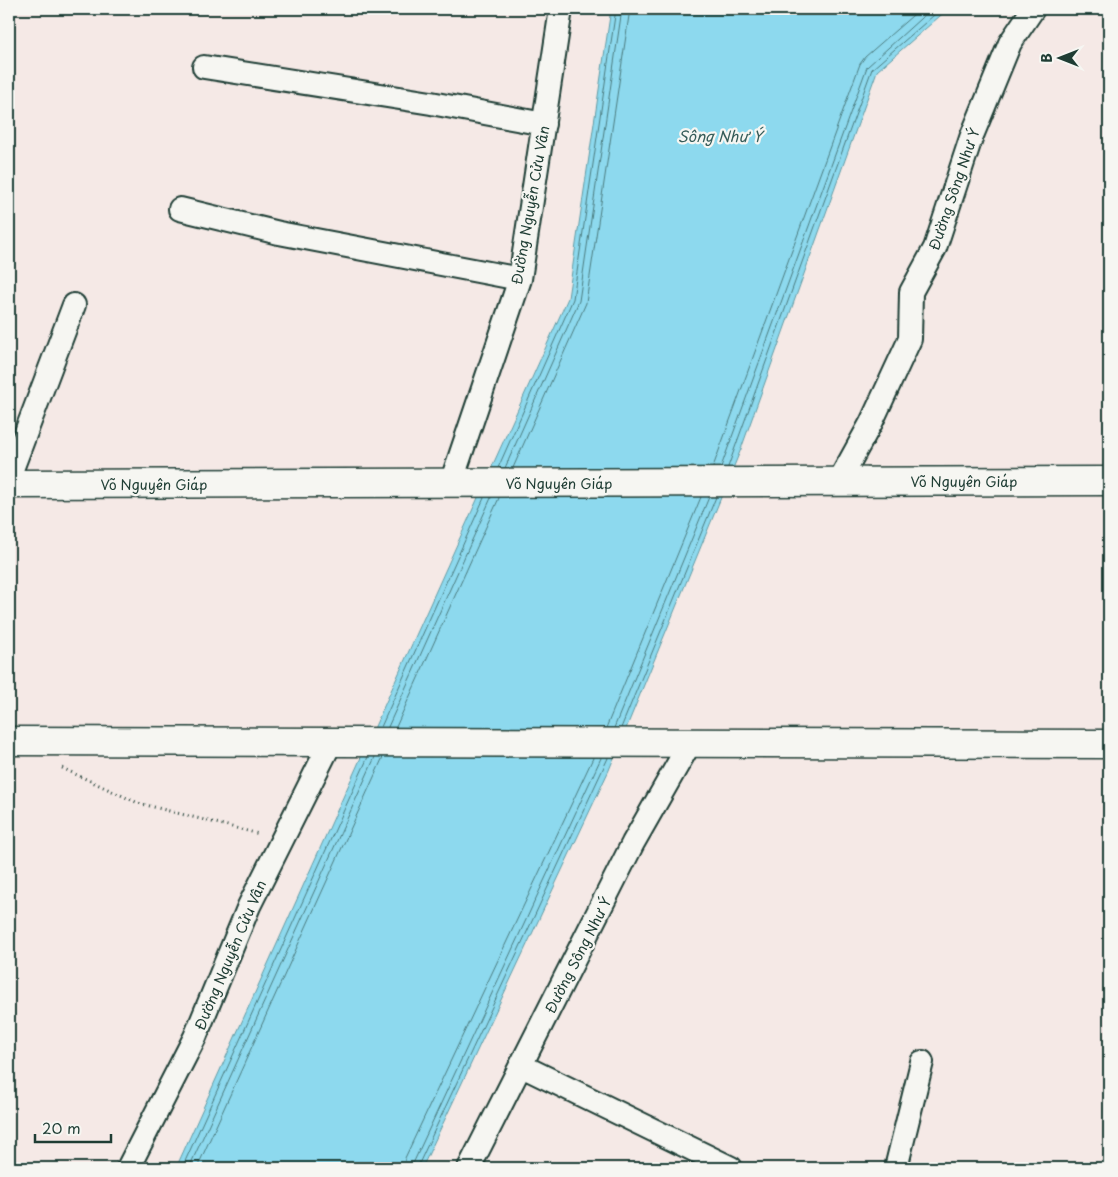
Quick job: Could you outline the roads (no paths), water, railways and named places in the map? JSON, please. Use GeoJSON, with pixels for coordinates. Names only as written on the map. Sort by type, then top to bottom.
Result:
{"type":"FeatureCollection","features":[{"type":"Feature","properties":{"kind":"street","name":"Đường Nguyễn Cửu Vân"},"geometry":{"type":"LineString","coordinates":[[457,483],[520,278],[561,9]]}},
{"type":"Feature","properties":{"kind":"street","name":"Đường Sông Như Ý"},"geometry":{"type":"LineString","coordinates":[[839,482],[871,423],[910,339],[911,292],[935,248],[971,138],[1010,43],[1033,9]]}},
{"type":"Feature","properties":{"kind":"street"},"geometry":{"type":"LineString","coordinates":[[204,67],[431,103],[544,124]]}},
{"type":"Feature","properties":{"kind":"street"},"geometry":{"type":"LineString","coordinates":[[180,209],[279,233],[520,278]]}},
{"type":"Feature","properties":{"kind":"street"},"geometry":{"type":"LineString","coordinates":[[9,477],[74,305]]}},
{"type":"Feature","properties":{"kind":"street","name":"Võ Nguyên Giáp"},"geometry":{"type":"LineString","coordinates":[[9,484],[1109,481]]}},
{"type":"Feature","properties":{"kind":"street"},"geometry":{"type":"LineString","coordinates":[[9,740],[1109,744]]}},
{"type":"Feature","properties":{"kind":"street","name":"Đường Nguyễn Cửu Vân"},"geometry":{"type":"LineString","coordinates":[[128,1168],[195,1037],[248,906],[281,839],[344,742]]}},
{"type":"Feature","properties":{"kind":"street","name":"Đường Sông Như Ý"},"geometry":{"type":"LineString","coordinates":[[469,1168],[633,843],[678,743]]}},
{"type":"Feature","properties":{"kind":"street"},"geometry":{"type":"LineString","coordinates":[[896,1168],[922,1062]]}},
{"type":"Feature","properties":{"kind":"street"},"geometry":{"type":"LineString","coordinates":[[522,1066],[731,1168]]}},
{"type":"Feature","properties":{"kind":"water","name":"Sông Như Ý"},"geometry":{"type":"Polygon","coordinates":[[[611,9],[948,9],[877,71],[741,449],[609,770],[422,1168],[176,1168],[568,298],[611,9]]]}}]}
